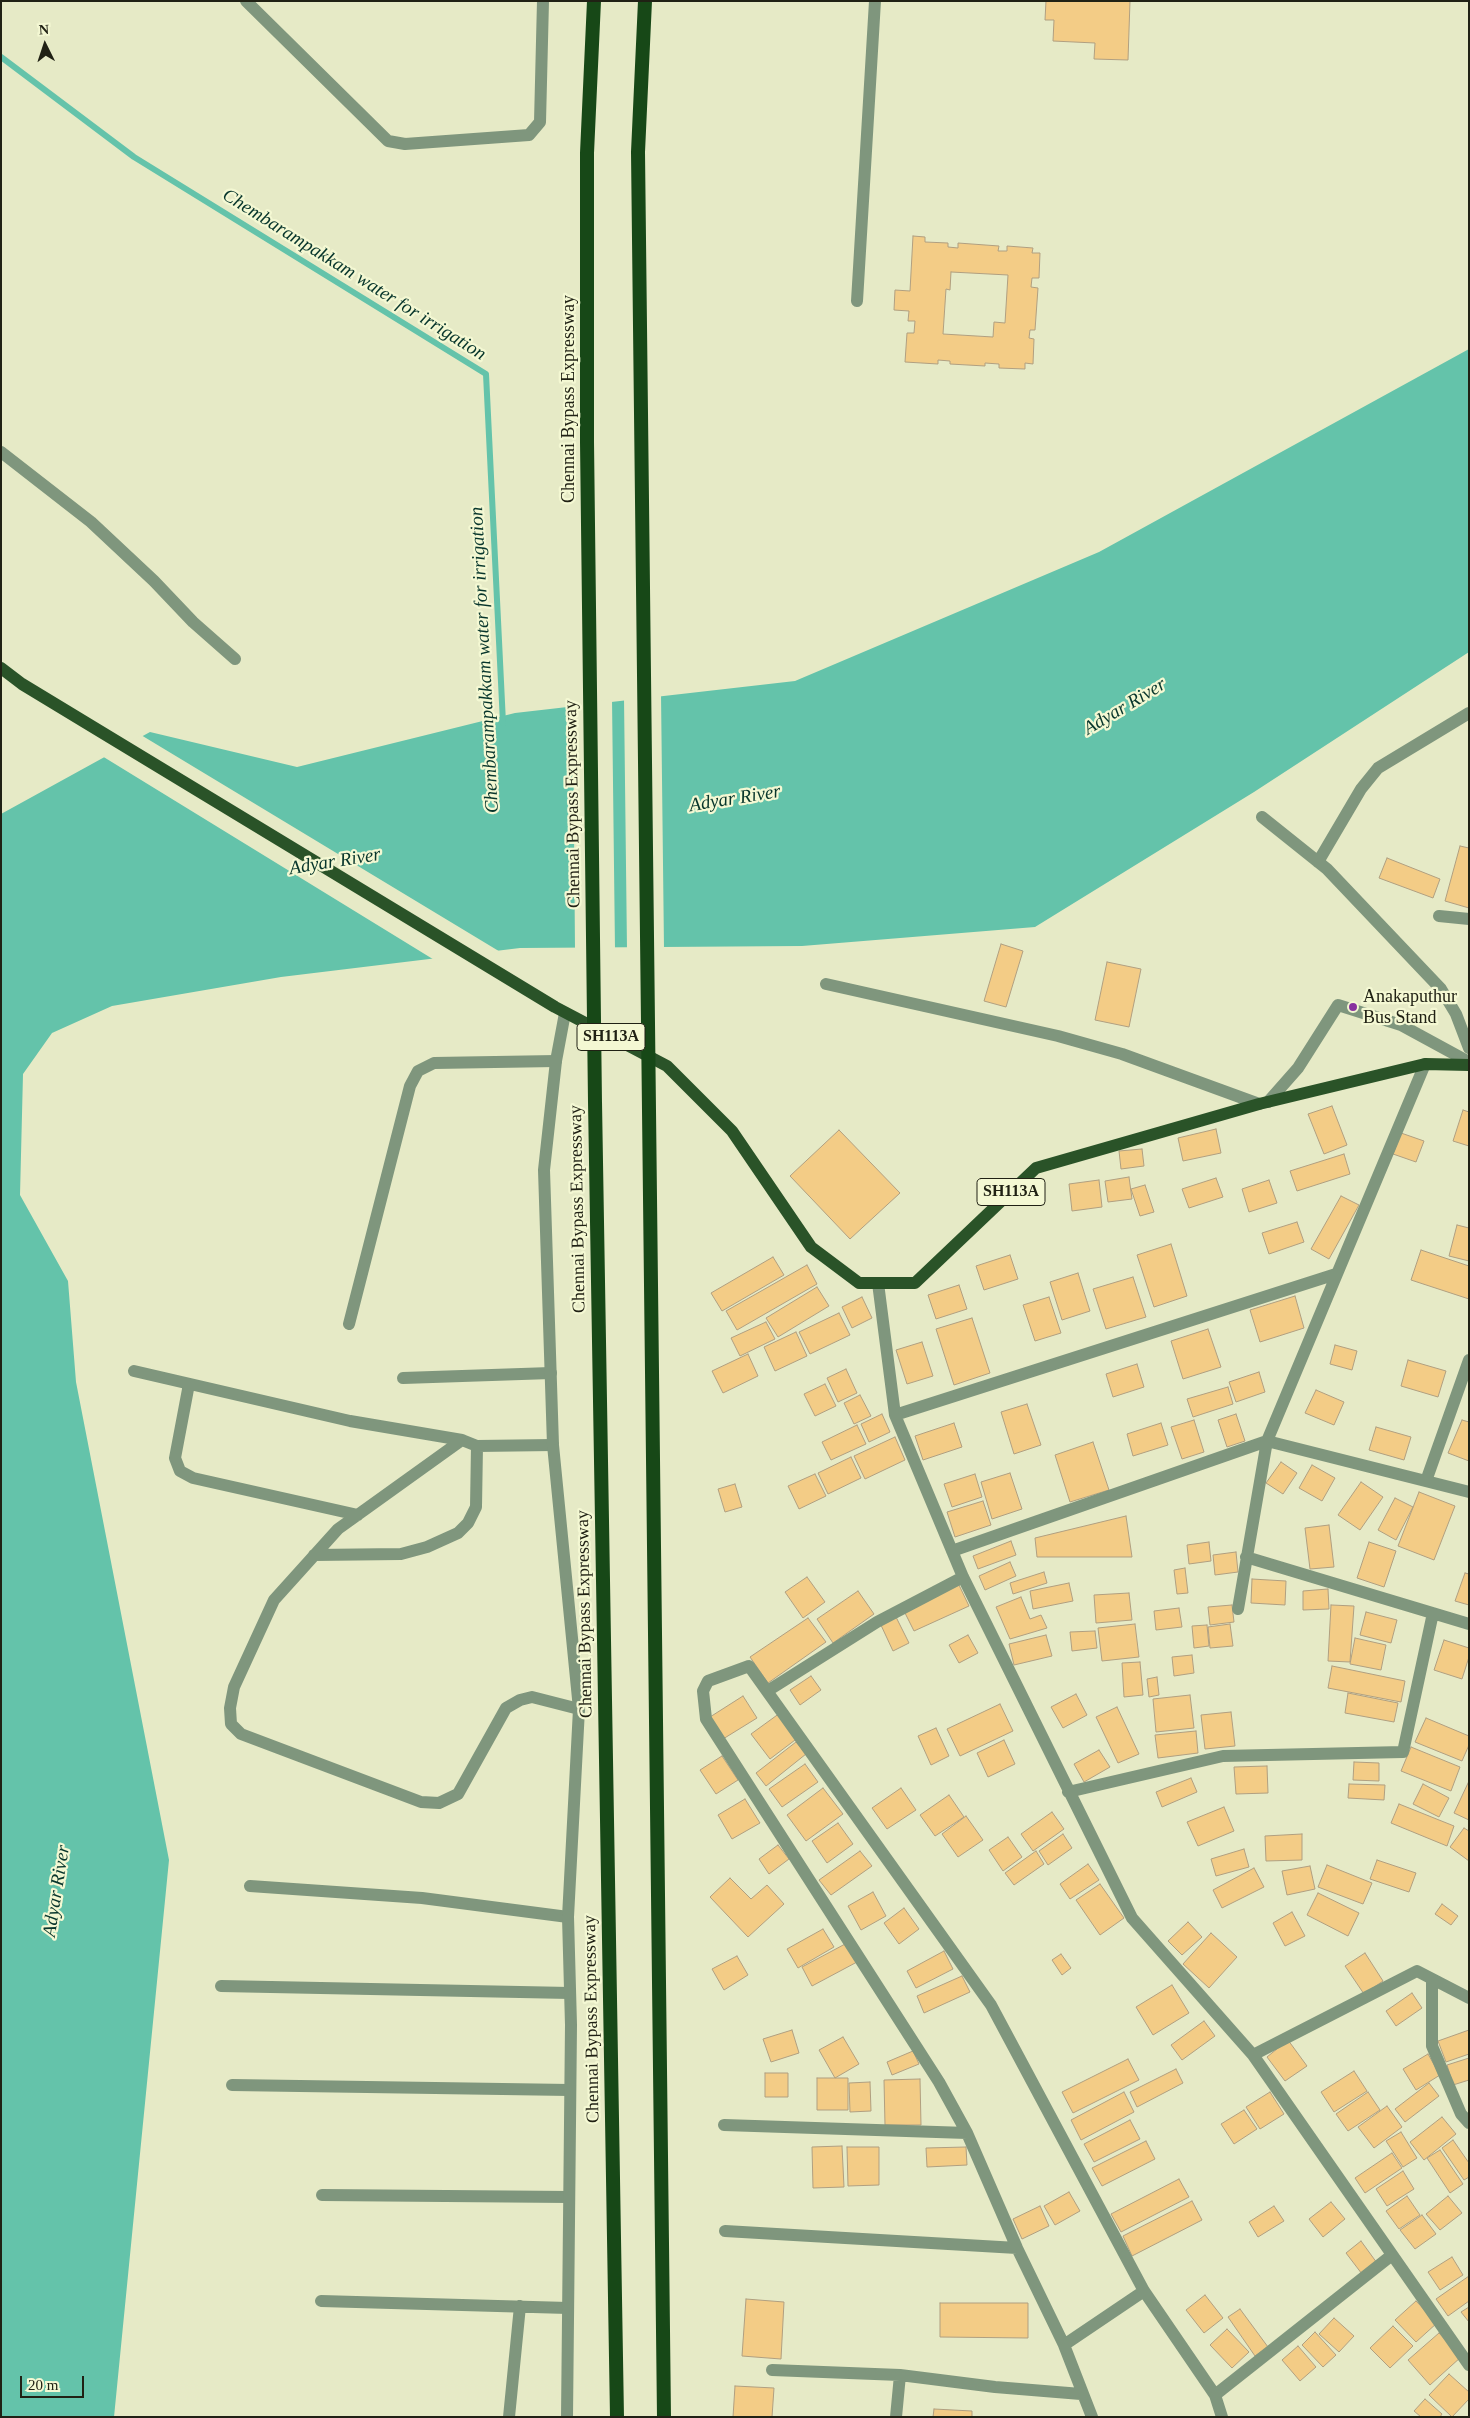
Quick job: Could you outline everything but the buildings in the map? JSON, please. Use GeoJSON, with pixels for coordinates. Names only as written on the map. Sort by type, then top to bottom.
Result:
{"type":"FeatureCollection","features":[{"type":"Feature","properties":{"kind":"highway","name":"Chennai Bypass Expressway"},"geometry":{"type":"LineString","coordinates":[[594,1],[587,153],[587,442],[595,1102],[617,2417]]}},
{"type":"Feature","properties":{"kind":"highway"},"geometry":{"type":"LineString","coordinates":[[645,1],[638,152],[664,2417]]}},
{"type":"Feature","properties":{"kind":"main road","name":"SH113A"},"geometry":{"type":"LineString","coordinates":[[2,673],[560,1010],[667,1066],[732,1131],[811,1247],[858,1282],[915,1283],[1036,1168],[1263,1103],[1425,1064],[1469,1063]]}},
{"type":"Feature","properties":{"kind":"street"},"geometry":{"type":"LineString","coordinates":[[246,1],[388,141],[405,144],[530,135],[540,122],[543,1]]}},
{"type":"Feature","properties":{"kind":"street"},"geometry":{"type":"LineString","coordinates":[[858,301],[875,1]]}},
{"type":"Feature","properties":{"kind":"street"},"geometry":{"type":"LineString","coordinates":[[1,452],[91,522],[154,581],[193,622],[235,659]]}},
{"type":"Feature","properties":{"kind":"street"},"geometry":{"type":"LineString","coordinates":[[1318,862],[1361,789],[1378,768],[1469,713]]}},
{"type":"Feature","properties":{"kind":"street"},"geometry":{"type":"LineString","coordinates":[[1262,817],[1318,862],[1441,989],[1456,1014],[1469,1048]]}},
{"type":"Feature","properties":{"kind":"street"},"geometry":{"type":"LineString","coordinates":[[1439,916],[1469,920]]}},
{"type":"Feature","properties":{"kind":"street"},"geometry":{"type":"LineString","coordinates":[[826,984],[1058,1036],[1122,1054],[1263,1103],[1298,1068],[1338,1005],[1401,1026],[1469,1063]]}},
{"type":"Feature","properties":{"kind":"street"},"geometry":{"type":"LineString","coordinates":[[560,1010],[544,1170],[553,1445],[579,1709],[568,1917],[570,2090],[567,2417]]}},
{"type":"Feature","properties":{"kind":"street"},"geometry":{"type":"LineString","coordinates":[[349,1324],[410,1086],[418,1071],[434,1063],[556,1061]]}},
{"type":"Feature","properties":{"kind":"street"},"geometry":{"type":"LineString","coordinates":[[1238,1609],[1267,1441],[1425,1064]]}},
{"type":"Feature","properties":{"kind":"street"},"geometry":{"type":"LineString","coordinates":[[896,1415],[1336,1274]]}},
{"type":"Feature","properties":{"kind":"street"},"geometry":{"type":"LineString","coordinates":[[878,1283],[896,1415],[964,1577],[1068,1792],[1132,1918],[1253,2055],[1469,2365]]}},
{"type":"Feature","properties":{"kind":"street"},"geometry":{"type":"LineString","coordinates":[[1426,1481],[1469,1360]]}},
{"type":"Feature","properties":{"kind":"street"},"geometry":{"type":"LineString","coordinates":[[134,1371],[350,1420],[462,1440],[477,1446],[553,1445]]}},
{"type":"Feature","properties":{"kind":"street"},"geometry":{"type":"LineString","coordinates":[[403,1378],[551,1373]]}},
{"type":"Feature","properties":{"kind":"street"},"geometry":{"type":"LineString","coordinates":[[189,1384],[175,1458],[180,1471],[193,1478],[358,1514]]}},
{"type":"Feature","properties":{"kind":"street"},"geometry":{"type":"LineString","coordinates":[[462,1440],[338,1529],[274,1600],[234,1687],[230,1708],[231,1724],[241,1734],[421,1802],[439,1803],[458,1794],[506,1708],[520,1700],[532,1697],[579,1709]]}},
{"type":"Feature","properties":{"kind":"street"},"geometry":{"type":"LineString","coordinates":[[952,1551],[1267,1441],[1469,1492]]}},
{"type":"Feature","properties":{"kind":"street"},"geometry":{"type":"LineString","coordinates":[[314,1556],[401,1554],[427,1547],[458,1533],[468,1523],[476,1507],[477,1446]]}},
{"type":"Feature","properties":{"kind":"street"},"geometry":{"type":"LineString","coordinates":[[1246,1557],[1469,1624]]}},
{"type":"Feature","properties":{"kind":"street"},"geometry":{"type":"LineString","coordinates":[[769,1690],[877,1622],[964,1577]]}},
{"type":"Feature","properties":{"kind":"street"},"geometry":{"type":"LineString","coordinates":[[1068,1792],[1223,1756],[1403,1752],[1432,1613]]}},
{"type":"Feature","properties":{"kind":"street"},"geometry":{"type":"LineString","coordinates":[[1092,2417],[1064,2345],[1017,2248],[967,2133],[939,2082],[706,1719],[703,1691],[708,1681],[749,1666],[769,1690],[991,2005],[1144,2291],[1215,2395],[1222,2417]]}},
{"type":"Feature","properties":{"kind":"street"},"geometry":{"type":"LineString","coordinates":[[250,1886],[422,1898],[568,1917]]}},
{"type":"Feature","properties":{"kind":"street"},"geometry":{"type":"LineString","coordinates":[[1253,2055],[1417,1971],[1432,1981],[1469,1998]]}},
{"type":"Feature","properties":{"kind":"street"},"geometry":{"type":"LineString","coordinates":[[1432,1981],[1432,2046],[1461,2114],[1469,2123]]}},
{"type":"Feature","properties":{"kind":"street"},"geometry":{"type":"LineString","coordinates":[[221,1986],[570,1993]]}},
{"type":"Feature","properties":{"kind":"street"},"geometry":{"type":"LineString","coordinates":[[232,2085],[570,2090]]}},
{"type":"Feature","properties":{"kind":"street"},"geometry":{"type":"LineString","coordinates":[[724,2125],[967,2133]]}},
{"type":"Feature","properties":{"kind":"street"},"geometry":{"type":"LineString","coordinates":[[322,2196],[569,2197]]}},
{"type":"Feature","properties":{"kind":"street"},"geometry":{"type":"LineString","coordinates":[[725,2231],[1017,2248]]}},
{"type":"Feature","properties":{"kind":"street"},"geometry":{"type":"LineString","coordinates":[[1215,2395],[1392,2255]]}},
{"type":"Feature","properties":{"kind":"street"},"geometry":{"type":"LineString","coordinates":[[1064,2345],[1144,2291]]}},
{"type":"Feature","properties":{"kind":"street"},"geometry":{"type":"LineString","coordinates":[[321,2301],[568,2308]]}},
{"type":"Feature","properties":{"kind":"street"},"geometry":{"type":"LineString","coordinates":[[509,2417],[520,2306]]}},
{"type":"Feature","properties":{"kind":"street"},"geometry":{"type":"LineString","coordinates":[[772,2370],[900,2375],[995,2387],[1082,2394]]}},
{"type":"Feature","properties":{"kind":"street"},"geometry":{"type":"LineString","coordinates":[[896,2417],[900,2375]]}},
{"type":"Feature","properties":{"kind":"water","name":"Adyar River"},"geometry":{"type":"Polygon","coordinates":[[[1469,349],[1469,652],[1254,792],[1035,927],[802,946],[520,948],[281,977],[112,1006],[52,1033],[23,1074],[20,1195],[68,1281],[76,1382],[169,1860],[114,2417],[1,2417],[1,814],[150,732],[297,767],[515,713],[795,681],[1099,552],[1469,349]]]}},
{"type":"Feature","properties":{"kind":"pier"},"geometry":{"type":"Polygon","coordinates":[[[661,694],[664,949],[627,950],[624,698],[661,694]]]}},
{"type":"Feature","properties":{"kind":"pier"},"geometry":{"type":"Polygon","coordinates":[[[612,699],[615,950],[575,950],[573,704],[612,699]]]}},
{"type":"Feature","properties":{"kind":"pier"},"geometry":{"type":"Polygon","coordinates":[[[141,735],[502,953],[436,961],[102,756],[141,735]]]}},
{"type":"Feature","properties":{"kind":"waterway","name":"Chembarampakkam water for irrigation"},"geometry":{"type":"LineString","coordinates":[[1,57],[134,157],[486,374],[503,723]]}},
{"type":"Feature","properties":{"kind":"place","name":"Anakaputhur Bus Stand"},"geometry":{"type":"Point","coordinates":[1353,1007]}}]}
